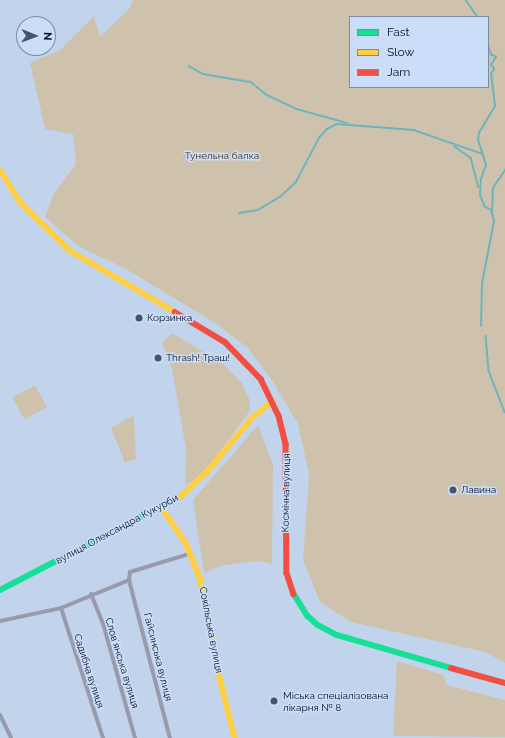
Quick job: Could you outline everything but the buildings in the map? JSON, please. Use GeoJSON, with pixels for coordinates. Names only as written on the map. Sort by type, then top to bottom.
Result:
{"type":"FeatureCollection","features":[{"type":"Feature","properties":{"kind":"main road","name":"Космічна вулиця"},"geometry":{"type":"LineString","coordinates":[[0,170],[22,204],[58,241],[99,270],[225,342],[247,362],[273,401],[286,444],[287,573],[295,598],[302,609],[318,625],[331,632],[505,683]]}},
{"type":"Feature","properties":{"kind":"main road","name":"вулиця Олександра Кукурби"},"geometry":{"type":"LineString","coordinates":[[0,590],[162,508],[195,485],[252,418],[273,401]]}},
{"type":"Feature","properties":{"kind":"main road","name":"Сокільська вулиця"},"geometry":{"type":"LineString","coordinates":[[162,508],[180,531],[200,577],[207,601],[219,674],[235,738]]}},
{"type":"Feature","properties":{"kind":"street"},"geometry":{"type":"LineString","coordinates":[[0,621],[61,608],[91,594],[129,580],[130,572],[189,554]]}},
{"type":"Feature","properties":{"kind":"street","name":"Гайсинська вулиця"},"geometry":{"type":"LineString","coordinates":[[129,580],[170,738]]}},
{"type":"Feature","properties":{"kind":"street","name":"Словʼянська вулиця"},"geometry":{"type":"LineString","coordinates":[[91,594],[104,627],[135,738]]}},
{"type":"Feature","properties":{"kind":"street","name":"Садибна вулиця"},"geometry":{"type":"LineString","coordinates":[[61,608],[103,738]]}},
{"type":"Feature","properties":{"kind":"street"},"geometry":{"type":"LineString","coordinates":[[0,716],[11,738]]}},
{"type":"Feature","properties":{"kind":"green space","name":"Тунельна балка"},"geometry":{"type":"Polygon","coordinates":[[[132,0],[505,0],[505,663],[485,652],[351,622],[320,602],[303,560],[309,474],[298,424],[273,382],[248,348],[212,321],[126,269],[78,246],[45,217],[53,195],[76,164],[73,134],[45,129],[30,63],[46,56],[56,56],[56,52],[60,50],[94,16],[100,37],[130,8],[132,0]]]}},
{"type":"Feature","properties":{"kind":"green space"},"geometry":{"type":"Polygon","coordinates":[[[172,333],[222,363],[242,383],[250,401],[250,411],[199,479],[185,485],[186,449],[172,369],[162,343],[172,333]]]}},
{"type":"Feature","properties":{"kind":"green space"},"geometry":{"type":"Polygon","coordinates":[[[35,385],[47,407],[24,419],[12,398],[35,385]]]}},
{"type":"Feature","properties":{"kind":"green space"},"geometry":{"type":"Polygon","coordinates":[[[134,415],[136,459],[125,463],[111,428],[134,415]]]}},
{"type":"Feature","properties":{"kind":"green space"},"geometry":{"type":"Polygon","coordinates":[[[258,425],[273,465],[272,564],[259,561],[240,563],[220,566],[204,573],[193,500],[258,425]]]}},
{"type":"Feature","properties":{"kind":"green space"},"geometry":{"type":"Polygon","coordinates":[[[397,661],[443,675],[447,685],[505,700],[505,737],[393,736],[397,661]]]}},
{"type":"Feature","properties":{"kind":"waterway"},"geometry":{"type":"LineString","coordinates":[[466,0],[477,16]]}},
{"type":"Feature","properties":{"kind":"waterway"},"geometry":{"type":"LineString","coordinates":[[481,326],[482,284],[494,221],[491,210],[485,207],[480,196],[481,179],[486,165],[478,141],[479,133],[495,106],[491,74],[494,69],[491,65],[496,57],[491,55],[489,49]]}},
{"type":"Feature","properties":{"kind":"waterway"},"geometry":{"type":"LineString","coordinates":[[189,66],[203,74],[251,82],[267,95],[297,109],[347,123]]}},
{"type":"Feature","properties":{"kind":"waterway"},"geometry":{"type":"LineString","coordinates":[[239,213],[258,210],[281,196],[296,182],[319,138],[327,129],[337,124],[414,130],[483,154]]}},
{"type":"Feature","properties":{"kind":"waterway"},"geometry":{"type":"LineString","coordinates":[[454,146],[471,158],[479,187]]}},
{"type":"Feature","properties":{"kind":"waterway"},"geometry":{"type":"LineString","coordinates":[[492,214],[493,188],[505,170]]}},
{"type":"Feature","properties":{"kind":"waterway"},"geometry":{"type":"LineString","coordinates":[[486,336],[489,371],[505,412]]}},
{"type":"Feature","properties":{"kind":"traffic: fast"},"geometry":{"type":"LineString","coordinates":[[0,590],[180,497]]}},
{"type":"Feature","properties":{"kind":"traffic: fast"},"geometry":{"type":"LineString","coordinates":[[294,594],[308,616],[318,625],[337,635],[451,668]]}},
{"type":"Feature","properties":{"kind":"traffic: slow"},"geometry":{"type":"LineString","coordinates":[[0,170],[22,204],[69,250],[175,312]]}},
{"type":"Feature","properties":{"kind":"traffic: slow"},"geometry":{"type":"LineString","coordinates":[[180,497],[207,472],[252,418],[273,401]]}},
{"type":"Feature","properties":{"kind":"traffic: slow"},"geometry":{"type":"LineString","coordinates":[[162,508],[186,543],[200,577],[219,674],[235,738]]}},
{"type":"Feature","properties":{"kind":"traffic: jam"},"geometry":{"type":"LineString","coordinates":[[175,312],[225,342],[261,379],[279,416],[286,444],[287,573],[294,594]]}},
{"type":"Feature","properties":{"kind":"traffic: jam"},"geometry":{"type":"LineString","coordinates":[[451,668],[505,683]]}},
{"type":"Feature","properties":{"kind":"place","name":"Корзинка"},"geometry":{"type":"Point","coordinates":[139,318]}},
{"type":"Feature","properties":{"kind":"place","name":"Thrash! Траш!"},"geometry":{"type":"Point","coordinates":[158,358]}},
{"type":"Feature","properties":{"kind":"place","name":"Лавина"},"geometry":{"type":"Point","coordinates":[453,490]}},
{"type":"Feature","properties":{"kind":"place","name":"Міська спеціалізована лікарня № 8"},"geometry":{"type":"Point","coordinates":[274,701]}}]}
